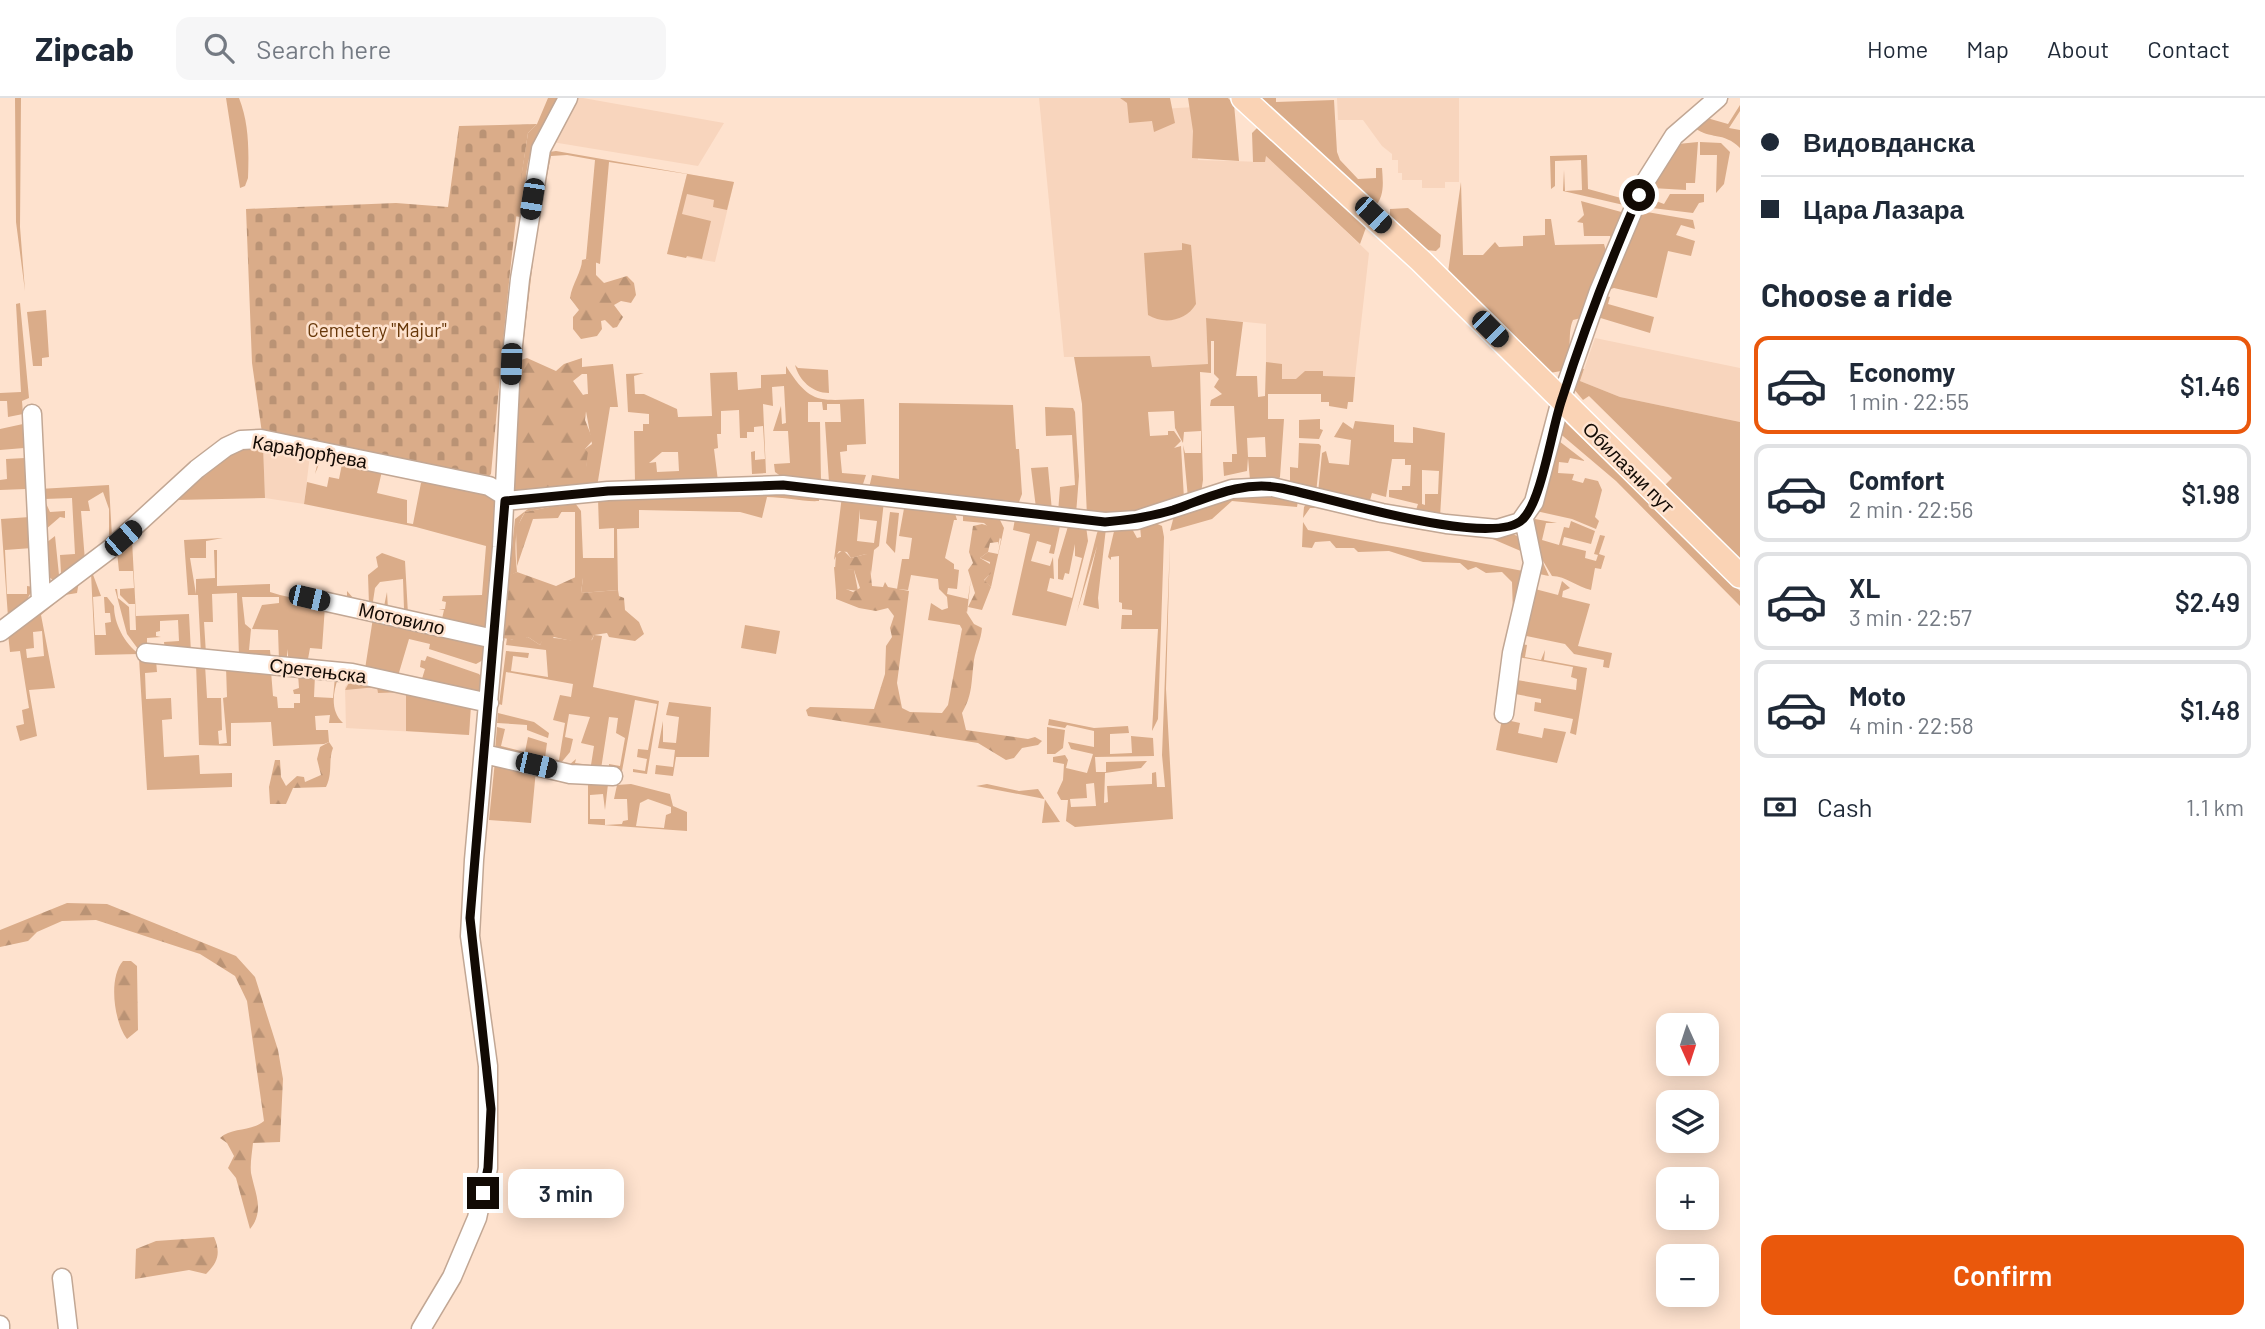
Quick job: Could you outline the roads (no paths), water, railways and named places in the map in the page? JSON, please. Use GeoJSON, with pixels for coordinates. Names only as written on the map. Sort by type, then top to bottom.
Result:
{"type":"FeatureCollection","features":[{"type":"Feature","properties":{"kind":"main road","name":"Обилазни пут"},"geometry":{"type":"LineString","coordinates":[[1243,98],[1379,220],[1740,576]]}},
{"type":"Feature","properties":{"kind":"street"},"geometry":{"type":"LineString","coordinates":[[421,1329],[452,1277],[477,1218],[488,1168],[488,1066],[470,936],[505,498],[511,364],[535,176],[541,149],[568,98]]}},
{"type":"Feature","properties":{"kind":"street"},"geometry":{"type":"LineString","coordinates":[[505,498],[608,491],[783,485],[1105,522],[1137,520],[1232,489],[1272,486],[1382,513],[1447,524],[1509,528],[1524,519],[1534,502],[1561,400],[1599,291],[1645,183],[1674,136],[1718,98]]}},
{"type":"Feature","properties":{"kind":"street"},"geometry":{"type":"LineString","coordinates":[[32,414],[41,601]]}},
{"type":"Feature","properties":{"kind":"street","name":"Карађорђева"},"geometry":{"type":"LineString","coordinates":[[0,632],[110,549],[197,469],[241,440],[261,439],[489,486],[505,498]]}},
{"type":"Feature","properties":{"kind":"street"},"geometry":{"type":"LineString","coordinates":[[1504,714],[1514,646],[1534,563],[1524,519]]}},
{"type":"Feature","properties":{"kind":"street","name":"Мотовило"},"geometry":{"type":"LineString","coordinates":[[309,598],[494,639]]}},
{"type":"Feature","properties":{"kind":"street","name":"Сретењска"},"geometry":{"type":"LineString","coordinates":[[146,653],[352,673],[489,703]]}},
{"type":"Feature","properties":{"kind":"street"},"geometry":{"type":"LineString","coordinates":[[484,754],[570,774],[613,776]]}},
{"type":"Feature","properties":{"kind":"street"},"geometry":{"type":"LineString","coordinates":[[62,1278],[68,1329]]}},
{"type":"Feature","properties":{"kind":"park label","name":"Cemetery \"Majur\""},"geometry":{"type":"Point","coordinates":[377,329]}}]}
